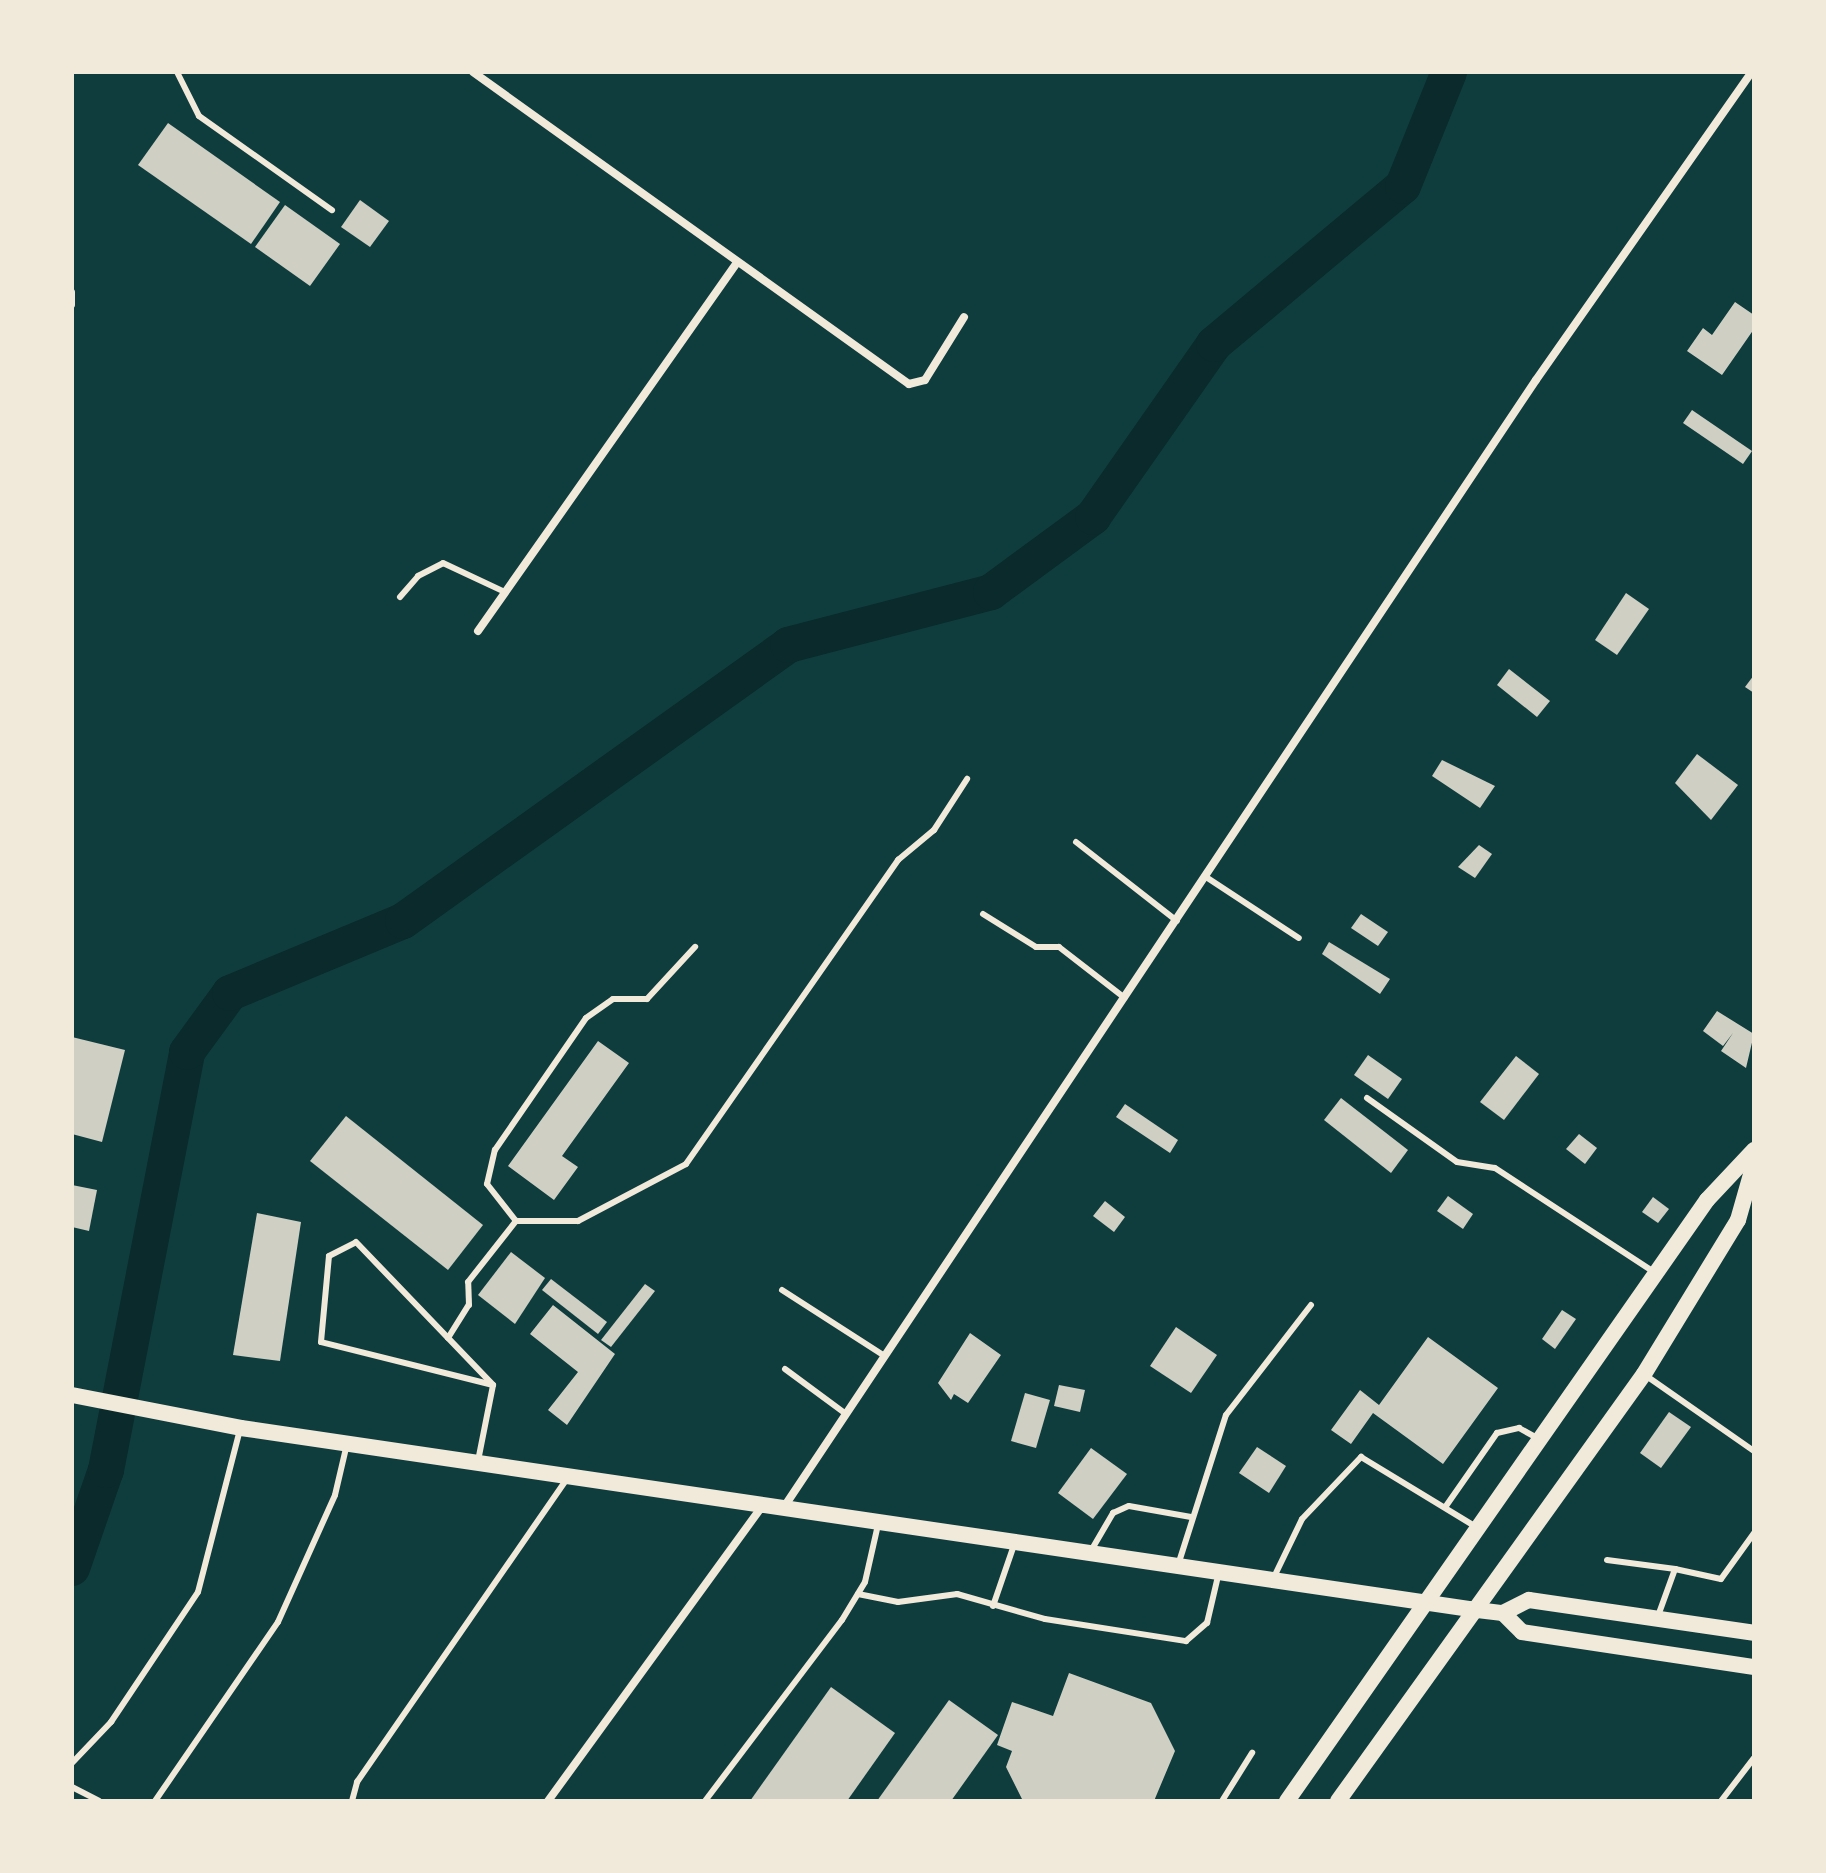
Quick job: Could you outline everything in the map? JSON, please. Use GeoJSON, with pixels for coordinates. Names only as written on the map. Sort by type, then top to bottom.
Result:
{"type":"FeatureCollection","features":[{"type":"Feature","properties":{"kind":"main road"},"geometry":{"type":"LineString","coordinates":[[1287,1801],[1426,1602],[1544,1441],[1707,1200],[1754,1150]]}},
{"type":"Feature","properties":{"kind":"main road"},"geometry":{"type":"LineString","coordinates":[[1338,1801],[1469,1609],[1644,1374],[1738,1220],[1754,1164]]}},
{"type":"Feature","properties":{"kind":"main road"},"geometry":{"type":"LineString","coordinates":[[72,1395],[241,1428],[348,1440],[1092,1549],[1469,1609],[1503,1613],[1529,1600],[1753,1632]]}},
{"type":"Feature","properties":{"kind":"main road"},"geometry":{"type":"LineString","coordinates":[[1503,1613],[1522,1632],[1754,1667]]}},
{"type":"Feature","properties":{"kind":"street"},"geometry":{"type":"LineString","coordinates":[[473,72],[909,384],[925,380],[964,317]]}},
{"type":"Feature","properties":{"kind":"street"},"geometry":{"type":"LineString","coordinates":[[786,1504],[1536,380],[1752,72]]}},
{"type":"Feature","properties":{"kind":"street"},"geometry":{"type":"LineString","coordinates":[[478,631],[737,263]]}},
{"type":"Feature","properties":{"kind":"street"},"geometry":{"type":"LineString","coordinates":[[548,1801],[766,1501]]}},
{"type":"Feature","properties":{"kind":"lane"},"geometry":{"type":"LineString","coordinates":[[177,72],[199,116],[332,210]]}},
{"type":"Feature","properties":{"kind":"lane"},"geometry":{"type":"LineString","coordinates":[[72,292],[72,305]]}},
{"type":"Feature","properties":{"kind":"lane"},"geometry":{"type":"LineString","coordinates":[[400,597],[418,576],[443,563],[505,592]]}},
{"type":"Feature","properties":{"kind":"lane"},"geometry":{"type":"LineString","coordinates":[[516,1221],[578,1221],[686,1164],[898,860],[934,830],[967,779]]}},
{"type":"Feature","properties":{"kind":"lane"},"geometry":{"type":"LineString","coordinates":[[1076,842],[1177,921]]}},
{"type":"Feature","properties":{"kind":"lane"},"geometry":{"type":"LineString","coordinates":[[1206,877],[1299,938]]}},
{"type":"Feature","properties":{"kind":"lane"},"geometry":{"type":"LineString","coordinates":[[983,914],[1036,947],[1059,947],[1125,998]]}},
{"type":"Feature","properties":{"kind":"lane"},"geometry":{"type":"LineString","coordinates":[[516,1221],[487,1184],[495,1150],[586,1018],[613,999],[647,999],[695,947]]}},
{"type":"Feature","properties":{"kind":"lane"},"geometry":{"type":"LineString","coordinates":[[1367,1098],[1457,1162],[1495,1168],[1657,1274]]}},
{"type":"Feature","properties":{"kind":"lane"},"geometry":{"type":"LineString","coordinates":[[448,1338],[469,1305],[468,1282],[516,1221]]}},
{"type":"Feature","properties":{"kind":"lane"},"geometry":{"type":"LineString","coordinates":[[356,1242],[493,1385],[321,1342],[329,1256],[356,1242]]}},
{"type":"Feature","properties":{"kind":"lane"},"geometry":{"type":"LineString","coordinates":[[782,1290],[885,1356]]}},
{"type":"Feature","properties":{"kind":"lane"},"geometry":{"type":"LineString","coordinates":[[1179,1562],[1226,1415],[1311,1305]]}},
{"type":"Feature","properties":{"kind":"lane"},"geometry":{"type":"LineString","coordinates":[[785,1369],[846,1414]]}},
{"type":"Feature","properties":{"kind":"lane"},"geometry":{"type":"LineString","coordinates":[[1644,1374],[1754,1451]]}},
{"type":"Feature","properties":{"kind":"lane"},"geometry":{"type":"LineString","coordinates":[[478,1461],[493,1385]]}},
{"type":"Feature","properties":{"kind":"lane"},"geometry":{"type":"LineString","coordinates":[[72,1763],[111,1722],[198,1592],[241,1428]]}},
{"type":"Feature","properties":{"kind":"lane"},"geometry":{"type":"LineString","coordinates":[[1446,1506],[1497,1433],[1519,1428],[1544,1441]]}},
{"type":"Feature","properties":{"kind":"lane"},"geometry":{"type":"LineString","coordinates":[[155,1801],[278,1622],[335,1495],[348,1440]]}},
{"type":"Feature","properties":{"kind":"lane"},"geometry":{"type":"LineString","coordinates":[[1274,1577],[1302,1519],[1361,1457],[1446,1506],[1479,1529]]}},
{"type":"Feature","properties":{"kind":"lane"},"geometry":{"type":"LineString","coordinates":[[352,1801],[357,1782],[570,1474]]}},
{"type":"Feature","properties":{"kind":"lane"},"geometry":{"type":"LineString","coordinates":[[1092,1549],[1113,1513],[1129,1506],[1191,1517]]}},
{"type":"Feature","properties":{"kind":"lane"},"geometry":{"type":"LineString","coordinates":[[705,1801],[858,1594],[879,1518]]}},
{"type":"Feature","properties":{"kind":"lane"},"geometry":{"type":"LineString","coordinates":[[1607,1560],[1721,1579],[1754,1533]]}},
{"type":"Feature","properties":{"kind":"lane"},"geometry":{"type":"LineString","coordinates":[[993,1606],[1016,1538]]}},
{"type":"Feature","properties":{"kind":"lane"},"geometry":{"type":"LineString","coordinates":[[858,1594],[898,1602],[957,1594],[993,1606],[1186,1641],[1207,1623],[1220,1569]]}},
{"type":"Feature","properties":{"kind":"lane"},"geometry":{"type":"LineString","coordinates":[[1657,1619],[1675,1569]]}},
{"type":"Feature","properties":{"kind":"lane"},"geometry":{"type":"LineString","coordinates":[[1222,1801],[1252,1753]]}},
{"type":"Feature","properties":{"kind":"lane"},"geometry":{"type":"LineString","coordinates":[[1721,1801],[1754,1758]]}},
{"type":"Feature","properties":{"kind":"lane"},"geometry":{"type":"LineString","coordinates":[[72,1787],[99,1801]]}},
{"type":"Feature","properties":{"kind":"building"},"geometry":{"type":"Polygon","coordinates":[[[168,123],[280,202],[251,244],[138,165],[168,123]]]}},
{"type":"Feature","properties":{"kind":"building"},"geometry":{"type":"Polygon","coordinates":[[[360,200],[389,221],[370,247],[341,227],[360,200]]]}},
{"type":"Feature","properties":{"kind":"building"},"geometry":{"type":"Polygon","coordinates":[[[285,205],[340,244],[310,286],[255,247],[285,205]]]}},
{"type":"Feature","properties":{"kind":"building"},"geometry":{"type":"Polygon","coordinates":[[[1735,302],[1754,315],[1754,329],[1722,375],[1687,351],[1703,328],[1712,335],[1735,302]]]}},
{"type":"Feature","properties":{"kind":"building"},"geometry":{"type":"Polygon","coordinates":[[[1692,410],[1752,451],[1743,464],[1683,423],[1692,410]]]}},
{"type":"Feature","properties":{"kind":"building"},"geometry":{"type":"Polygon","coordinates":[[[1626,593],[1649,609],[1617,655],[1595,640],[1626,593]]]}},
{"type":"Feature","properties":{"kind":"building"},"geometry":{"type":"Polygon","coordinates":[[[1509,669],[1550,701],[1537,717],[1497,685],[1509,669]]]}},
{"type":"Feature","properties":{"kind":"building"},"geometry":{"type":"Polygon","coordinates":[[[1754,675],[1754,693],[1745,687],[1754,675]]]}},
{"type":"Feature","properties":{"kind":"building"},"geometry":{"type":"Polygon","coordinates":[[[1697,754],[1738,785],[1711,820],[1675,783],[1697,754]]]}},
{"type":"Feature","properties":{"kind":"building"},"geometry":{"type":"Polygon","coordinates":[[[1442,760],[1495,786],[1480,808],[1432,776],[1442,760]]]}},
{"type":"Feature","properties":{"kind":"building"},"geometry":{"type":"Polygon","coordinates":[[[1479,845],[1492,854],[1475,878],[1458,867],[1479,845]]]}},
{"type":"Feature","properties":{"kind":"building"},"geometry":{"type":"Polygon","coordinates":[[[1361,914],[1388,932],[1378,946],[1351,928],[1361,914]]]}},
{"type":"Feature","properties":{"kind":"building"},"geometry":{"type":"Polygon","coordinates":[[[1329,942],[1390,979],[1380,994],[1322,954],[1329,942]]]}},
{"type":"Feature","properties":{"kind":"building"},"geometry":{"type":"Polygon","coordinates":[[[1717,1011],[1754,1034],[1746,1068],[1721,1051],[1733,1033],[1723,1046],[1703,1031],[1717,1011]]]}},
{"type":"Feature","properties":{"kind":"building"},"geometry":{"type":"Polygon","coordinates":[[[72,1037],[125,1050],[102,1142],[72,1134],[72,1037]]]}},
{"type":"Feature","properties":{"kind":"building"},"geometry":{"type":"Polygon","coordinates":[[[598,1041],[629,1063],[562,1156],[578,1167],[554,1200],[508,1166],[598,1041]]]}},
{"type":"Feature","properties":{"kind":"building"},"geometry":{"type":"Polygon","coordinates":[[[1368,1055],[1402,1079],[1388,1099],[1354,1075],[1368,1055]]]}},
{"type":"Feature","properties":{"kind":"building"},"geometry":{"type":"Polygon","coordinates":[[[1516,1056],[1539,1074],[1504,1120],[1480,1102],[1516,1056]]]}},
{"type":"Feature","properties":{"kind":"building"},"geometry":{"type":"Polygon","coordinates":[[[1341,1098],[1408,1150],[1391,1173],[1324,1120],[1341,1098]]]}},
{"type":"Feature","properties":{"kind":"building"},"geometry":{"type":"Polygon","coordinates":[[[1125,1104],[1178,1140],[1170,1153],[1116,1117],[1125,1104]]]}},
{"type":"Feature","properties":{"kind":"building"},"geometry":{"type":"Polygon","coordinates":[[[346,1116],[483,1225],[448,1270],[310,1161],[346,1116]]]}},
{"type":"Feature","properties":{"kind":"building"},"geometry":{"type":"Polygon","coordinates":[[[1579,1134],[1597,1148],[1585,1164],[1566,1149],[1579,1134]]]}},
{"type":"Feature","properties":{"kind":"building"},"geometry":{"type":"Polygon","coordinates":[[[72,1185],[97,1190],[89,1231],[72,1227],[72,1185]]]}},
{"type":"Feature","properties":{"kind":"building"},"geometry":{"type":"Polygon","coordinates":[[[1448,1196],[1473,1214],[1463,1229],[1437,1211],[1448,1196]]]}},
{"type":"Feature","properties":{"kind":"building"},"geometry":{"type":"Polygon","coordinates":[[[1653,1197],[1669,1209],[1658,1223],[1642,1212],[1653,1197]]]}},
{"type":"Feature","properties":{"kind":"building"},"geometry":{"type":"Polygon","coordinates":[[[1105,1201],[1125,1217],[1114,1232],[1093,1216],[1105,1201]]]}},
{"type":"Feature","properties":{"kind":"building"},"geometry":{"type":"Polygon","coordinates":[[[257,1213],[301,1222],[280,1361],[233,1355],[257,1213]]]}},
{"type":"Feature","properties":{"kind":"building"},"geometry":{"type":"Polygon","coordinates":[[[511,1252],[545,1278],[515,1324],[478,1295],[511,1252]]]}},
{"type":"Feature","properties":{"kind":"building"},"geometry":{"type":"Polygon","coordinates":[[[551,1279],[607,1322],[598,1334],[542,1290],[551,1279]]]}},
{"type":"Feature","properties":{"kind":"building"},"geometry":{"type":"Polygon","coordinates":[[[645,1284],[655,1291],[611,1347],[601,1340],[645,1284]]]}},
{"type":"Feature","properties":{"kind":"building"},"geometry":{"type":"Polygon","coordinates":[[[553,1305],[615,1354],[567,1425],[548,1410],[578,1372],[530,1334],[553,1305]]]}},
{"type":"Feature","properties":{"kind":"building"},"geometry":{"type":"Polygon","coordinates":[[[1562,1310],[1576,1319],[1555,1349],[1542,1339],[1562,1310]]]}},
{"type":"Feature","properties":{"kind":"building"},"geometry":{"type":"Polygon","coordinates":[[[1176,1327],[1217,1355],[1191,1393],[1150,1366],[1176,1327]]]}},
{"type":"Feature","properties":{"kind":"building"},"geometry":{"type":"Polygon","coordinates":[[[970,1333],[1001,1355],[968,1403],[954,1394],[951,1400],[938,1383],[970,1333]]]}},
{"type":"Feature","properties":{"kind":"building"},"geometry":{"type":"Polygon","coordinates":[[[1428,1337],[1498,1388],[1443,1464],[1373,1413],[1351,1444],[1331,1430],[1360,1390],[1379,1405],[1428,1337]]]}},
{"type":"Feature","properties":{"kind":"building"},"geometry":{"type":"Polygon","coordinates":[[[1059,1385],[1085,1390],[1080,1412],[1054,1406],[1059,1385]]]}},
{"type":"Feature","properties":{"kind":"building"},"geometry":{"type":"Polygon","coordinates":[[[1025,1393],[1050,1400],[1036,1448],[1011,1441],[1025,1393]]]}},
{"type":"Feature","properties":{"kind":"building"},"geometry":{"type":"Polygon","coordinates":[[[1669,1412],[1691,1427],[1661,1468],[1640,1453],[1669,1412]]]}},
{"type":"Feature","properties":{"kind":"building"},"geometry":{"type":"Polygon","coordinates":[[[1257,1447],[1286,1466],[1269,1493],[1239,1473],[1257,1447]]]}},
{"type":"Feature","properties":{"kind":"building"},"geometry":{"type":"Polygon","coordinates":[[[1091,1448],[1127,1474],[1093,1519],[1058,1493],[1091,1448]]]}},
{"type":"Feature","properties":{"kind":"building"},"geometry":{"type":"Polygon","coordinates":[[[1069,1673],[1151,1703],[1175,1751],[1154,1801],[1023,1801],[1006,1767],[1012,1751],[997,1745],[1012,1702],[1053,1716],[1069,1673]]]}},
{"type":"Feature","properties":{"kind":"building"},"geometry":{"type":"Polygon","coordinates":[[[831,1687],[895,1733],[847,1801],[750,1801],[831,1687]]]}},
{"type":"Feature","properties":{"kind":"building"},"geometry":{"type":"Polygon","coordinates":[[[949,1700],[998,1735],[951,1801],[877,1801],[949,1700]]]}},
{"type":"Feature","properties":{"kind":"waterway"},"geometry":{"type":"LineString","coordinates":[[72,1568],[106,1470],[187,1052],[230,993],[403,921],[788,645],[991,592],[1093,517],[1214,344],[1403,186],[1449,72]]}}]}
